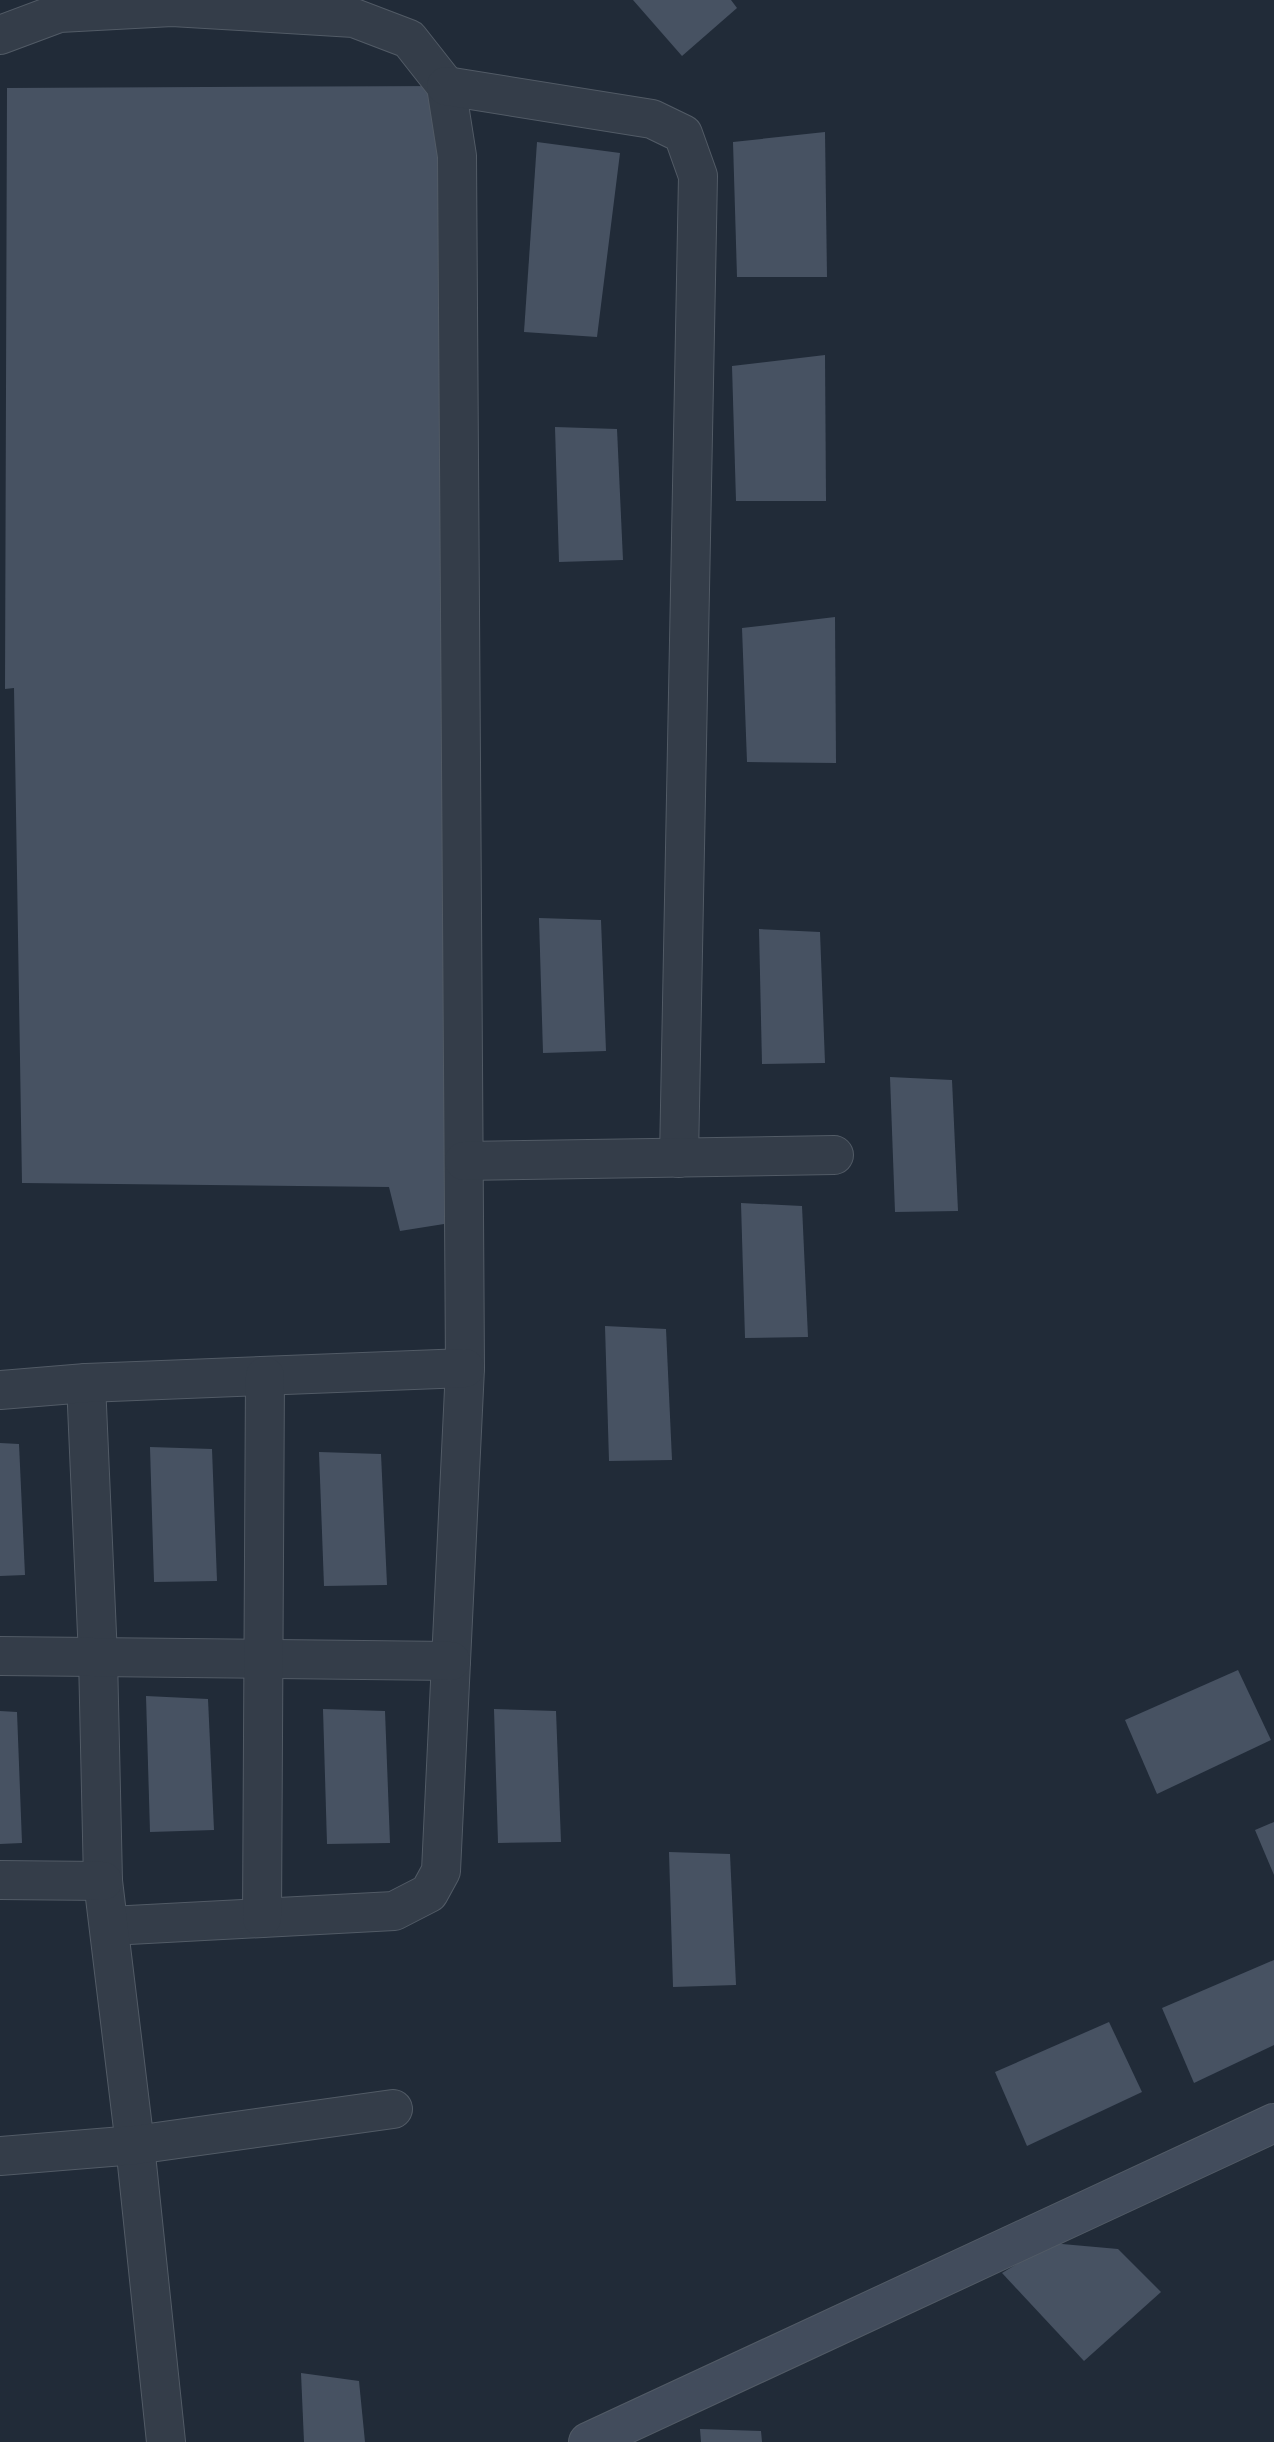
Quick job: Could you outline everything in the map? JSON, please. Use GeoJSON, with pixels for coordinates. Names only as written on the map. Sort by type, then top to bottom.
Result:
{"type":"FeatureCollection","features":[{"type":"Feature","properties":{"kind":"street"},"geometry":{"type":"LineString","coordinates":[[0,36],[60,13],[172,3],[354,18],[409,39],[446,86],[457,156],[465,1368],[441,1871],[429,1893],[394,1911],[110,1926]]}},
{"type":"Feature","properties":{"kind":"street"},"geometry":{"type":"LineString","coordinates":[[446,86],[652,119],[683,134],[698,176],[678,1158]]}},
{"type":"Feature","properties":{"kind":"street"},"geometry":{"type":"LineString","coordinates":[[464,1161],[834,1155]]}},
{"type":"Feature","properties":{"kind":"street"},"geometry":{"type":"LineString","coordinates":[[0,1390],[465,1368]]}},
{"type":"Feature","properties":{"kind":"street"},"geometry":{"type":"LineString","coordinates":[[262,1918],[265,1377]]}},
{"type":"Feature","properties":{"kind":"street"},"geometry":{"type":"LineString","coordinates":[[86,1384],[98,1657],[103,1881],[135,2145],[166,2442]]}},
{"type":"Feature","properties":{"kind":"street"},"geometry":{"type":"LineString","coordinates":[[0,1656],[451,1661]]}},
{"type":"Feature","properties":{"kind":"street"},"geometry":{"type":"LineString","coordinates":[[0,1880],[103,1881]]}},
{"type":"Feature","properties":{"kind":"street"},"geometry":{"type":"LineString","coordinates":[[0,2155],[135,2145],[393,2109]]}},
{"type":"Feature","properties":{"kind":"street"},"geometry":{"type":"LineString","coordinates":[[588,2442],[1274,2123]]}},
{"type":"Feature","properties":{"kind":"building"},"geometry":{"type":"Polygon","coordinates":[[[633,0],[731,0],[737,8],[682,56],[633,0]]]}},
{"type":"Feature","properties":{"kind":"building"},"geometry":{"type":"Polygon","coordinates":[[[446,86],[448,662],[444,1224],[400,1231],[389,1187],[22,1183],[14,688],[5,689],[7,88],[446,86]]]}},
{"type":"Feature","properties":{"kind":"building"},"geometry":{"type":"Polygon","coordinates":[[[825,132],[827,277],[737,277],[733,142],[825,132]]]}},
{"type":"Feature","properties":{"kind":"building"},"geometry":{"type":"Polygon","coordinates":[[[537,142],[620,153],[597,337],[524,332],[537,142]]]}},
{"type":"Feature","properties":{"kind":"building"},"geometry":{"type":"Polygon","coordinates":[[[825,355],[826,501],[736,501],[732,366],[825,355]]]}},
{"type":"Feature","properties":{"kind":"building"},"geometry":{"type":"Polygon","coordinates":[[[555,427],[617,429],[623,560],[559,562],[555,427]]]}},
{"type":"Feature","properties":{"kind":"building"},"geometry":{"type":"Polygon","coordinates":[[[835,617],[836,763],[747,762],[742,628],[835,617]]]}},
{"type":"Feature","properties":{"kind":"building"},"geometry":{"type":"Polygon","coordinates":[[[539,918],[601,920],[606,1051],[543,1053],[539,918]]]}},
{"type":"Feature","properties":{"kind":"building"},"geometry":{"type":"Polygon","coordinates":[[[759,929],[820,932],[825,1063],[762,1064],[759,929]]]}},
{"type":"Feature","properties":{"kind":"building"},"geometry":{"type":"Polygon","coordinates":[[[890,1077],[952,1080],[958,1211],[895,1212],[890,1077]]]}},
{"type":"Feature","properties":{"kind":"building"},"geometry":{"type":"Polygon","coordinates":[[[741,1203],[802,1206],[808,1337],[745,1338],[741,1203]]]}},
{"type":"Feature","properties":{"kind":"building"},"geometry":{"type":"Polygon","coordinates":[[[605,1326],[666,1329],[672,1460],[609,1461],[605,1326]]]}},
{"type":"Feature","properties":{"kind":"building"},"geometry":{"type":"Polygon","coordinates":[[[0,1443],[19,1444],[25,1575],[0,1576],[0,1443]]]}},
{"type":"Feature","properties":{"kind":"building"},"geometry":{"type":"Polygon","coordinates":[[[150,1447],[212,1449],[217,1581],[154,1582],[150,1447]]]}},
{"type":"Feature","properties":{"kind":"building"},"geometry":{"type":"Polygon","coordinates":[[[319,1452],[381,1454],[387,1585],[324,1586],[319,1452]]]}},
{"type":"Feature","properties":{"kind":"building"},"geometry":{"type":"Polygon","coordinates":[[[1238,1670],[1271,1740],[1157,1794],[1125,1720],[1238,1670]]]}},
{"type":"Feature","properties":{"kind":"building"},"geometry":{"type":"Polygon","coordinates":[[[146,1696],[208,1699],[214,1830],[150,1832],[146,1696]]]}},
{"type":"Feature","properties":{"kind":"building"},"geometry":{"type":"Polygon","coordinates":[[[323,1709],[385,1711],[390,1843],[327,1844],[323,1709]]]}},
{"type":"Feature","properties":{"kind":"building"},"geometry":{"type":"Polygon","coordinates":[[[494,1709],[556,1711],[561,1842],[498,1843],[494,1709]]]}},
{"type":"Feature","properties":{"kind":"building"},"geometry":{"type":"Polygon","coordinates":[[[0,1711],[17,1712],[22,1843],[0,1844],[0,1711]]]}},
{"type":"Feature","properties":{"kind":"building"},"geometry":{"type":"Polygon","coordinates":[[[1274,1822],[1274,1875],[1255,1830],[1274,1822]]]}},
{"type":"Feature","properties":{"kind":"building"},"geometry":{"type":"Polygon","coordinates":[[[669,1852],[730,1854],[736,1985],[673,1987],[669,1852]]]}},
{"type":"Feature","properties":{"kind":"building"},"geometry":{"type":"Polygon","coordinates":[[[1274,1960],[1274,2045],[1194,2083],[1162,2008],[1274,1960]]]}},
{"type":"Feature","properties":{"kind":"building"},"geometry":{"type":"Polygon","coordinates":[[[1109,2022],[1142,2092],[1027,2146],[995,2072],[1109,2022]]]}},
{"type":"Feature","properties":{"kind":"building"},"geometry":{"type":"Polygon","coordinates":[[[1051,2243],[1118,2249],[1161,2292],[1084,2361],[1002,2273],[1051,2243]]]}},
{"type":"Feature","properties":{"kind":"building"},"geometry":{"type":"Polygon","coordinates":[[[301,2373],[359,2381],[365,2442],[304,2442],[301,2373]]]}},
{"type":"Feature","properties":{"kind":"building"},"geometry":{"type":"Polygon","coordinates":[[[700,2429],[761,2431],[762,2442],[701,2442],[700,2429]]]}}]}
